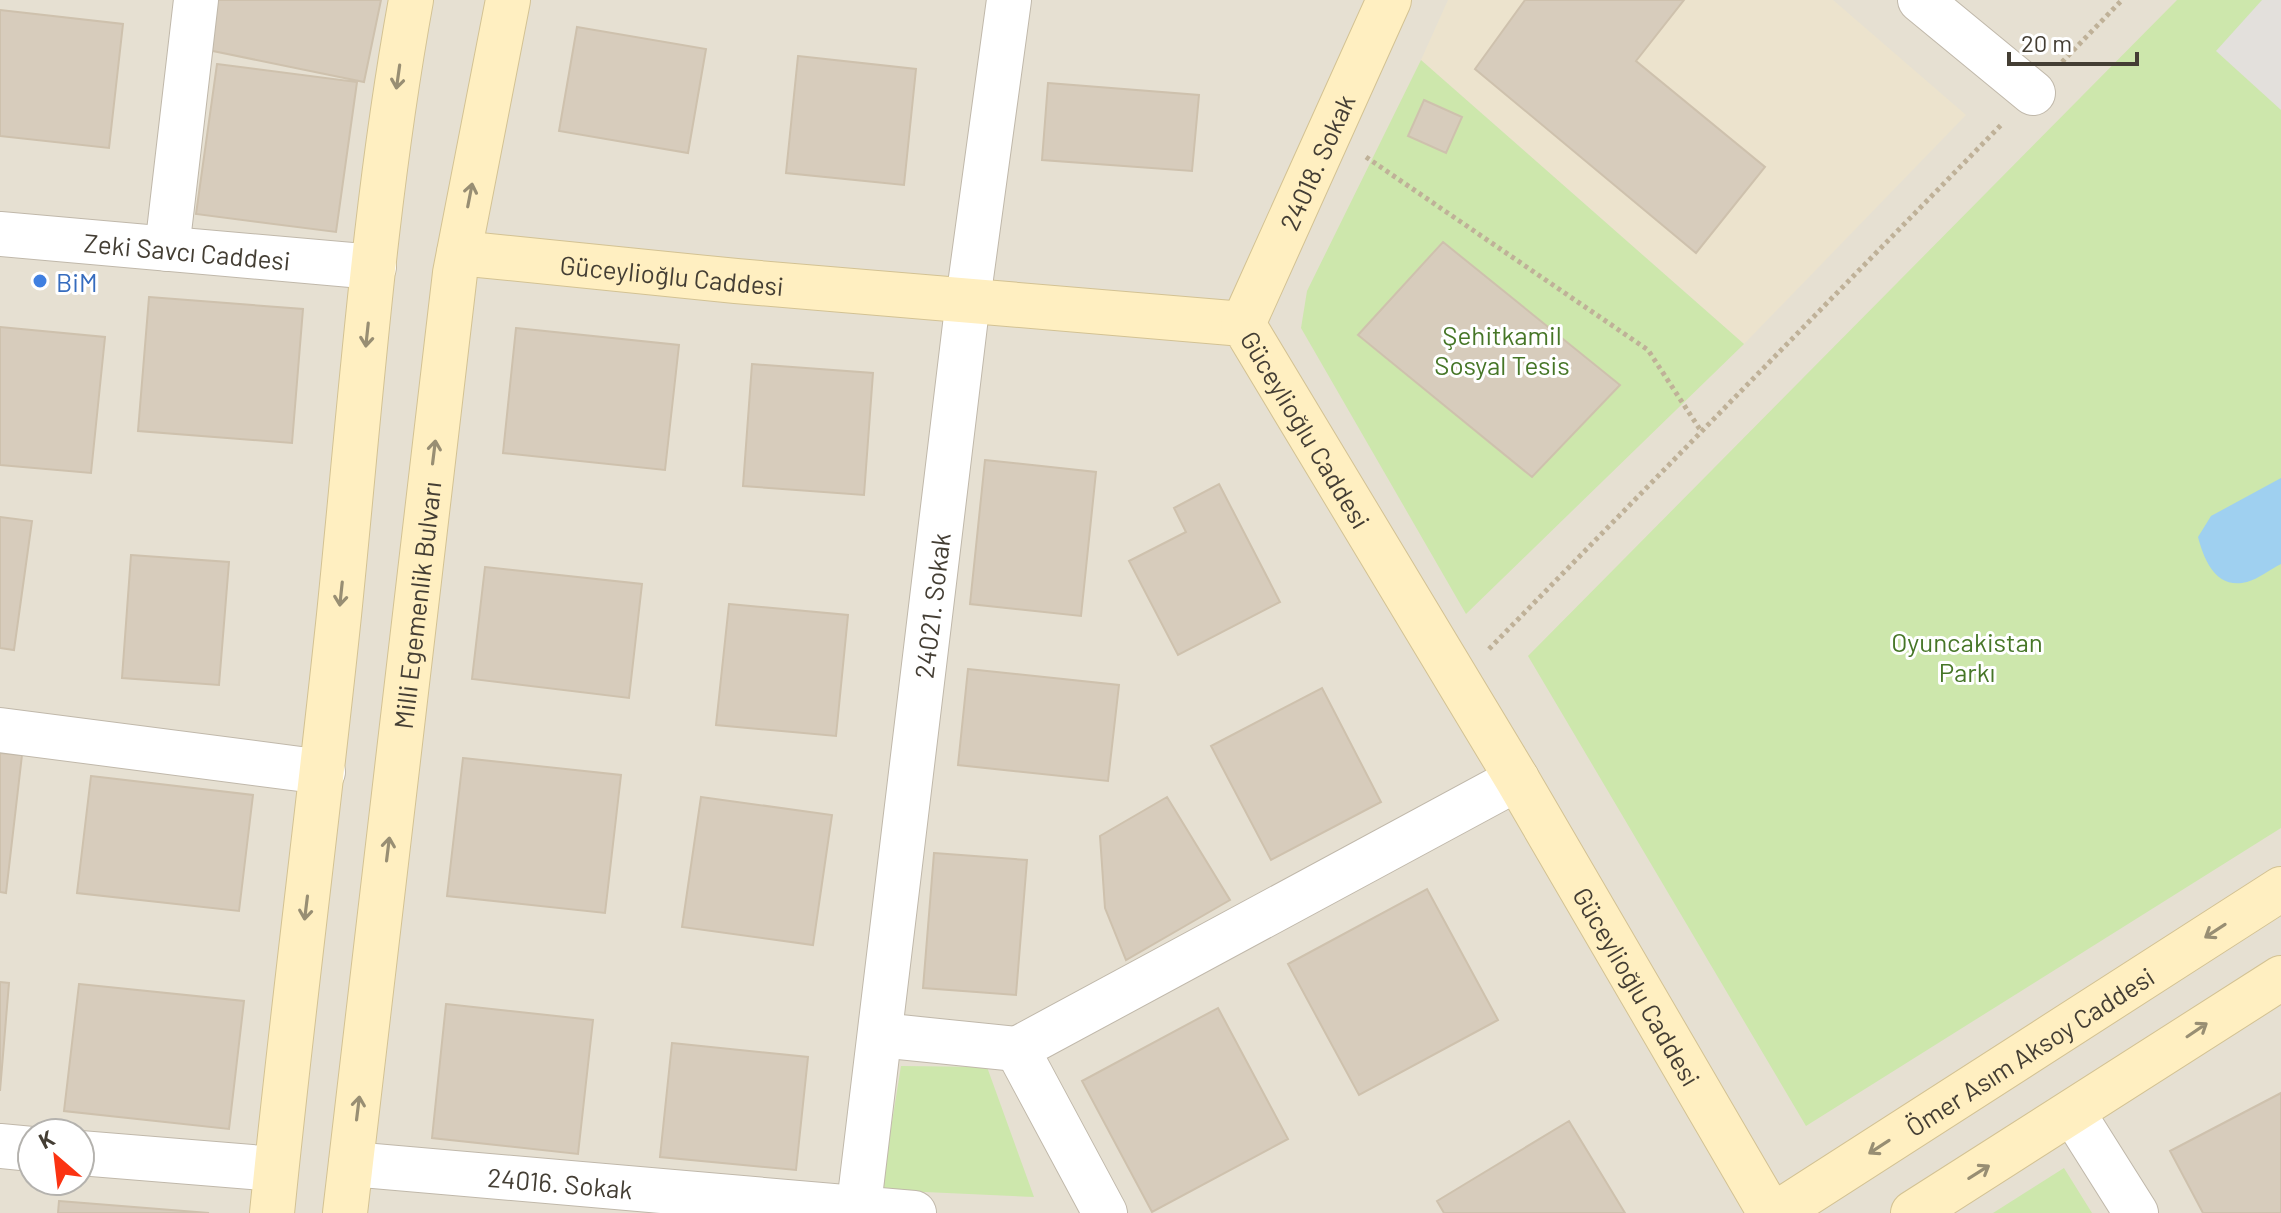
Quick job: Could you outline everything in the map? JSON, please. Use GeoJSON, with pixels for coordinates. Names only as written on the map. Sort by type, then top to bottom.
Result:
{"type":"FeatureCollection","features":[{"type":"Feature","properties":{"kind":"street"},"geometry":{"type":"LineString","coordinates":[[167,249],[196,0]]}},
{"type":"Feature","properties":{"kind":"street"},"geometry":{"type":"LineString","coordinates":[[272,1213],[289,1036],[323,772],[374,267],[398,72],[411,0]]}},
{"type":"Feature","properties":{"kind":"street","name":"Milli Egemenlik Bulvarı"},"geometry":{"type":"LineString","coordinates":[[345,1213],[459,253],[508,0]]}},
{"type":"Feature","properties":{"kind":"street","name":"24021. Sokak"},"geometry":{"type":"LineString","coordinates":[[858,1211],[968,300],[1009,0]]}},
{"type":"Feature","properties":{"kind":"street","name":"24018. Sokak"},"geometry":{"type":"LineString","coordinates":[[1243,324],[1389,0]]}},
{"type":"Feature","properties":{"kind":"street"},"geometry":{"type":"LineString","coordinates":[[1920,0],[2033,93]]}},
{"type":"Feature","properties":{"kind":"street","name":"Zeki Savcı Caddesi"},"geometry":{"type":"LineString","coordinates":[[0,234],[374,267]]}},
{"type":"Feature","properties":{"kind":"street","name":"Güceylioğlu Caddesi"},"geometry":{"type":"LineString","coordinates":[[459,253],[736,281],[1243,324],[1517,779],[1770,1213]]}},
{"type":"Feature","properties":{"kind":"street"},"geometry":{"type":"LineString","coordinates":[[0,730],[323,772]]}},
{"type":"Feature","properties":{"kind":"street"},"geometry":{"type":"LineString","coordinates":[[880,1035],[1017,1049],[1517,779]]}},
{"type":"Feature","properties":{"kind":"street","name":"Ömer Asım Aksoy Caddesi"},"geometry":{"type":"LineString","coordinates":[[1777,1213],[2281,889]]}},
{"type":"Feature","properties":{"kind":"street"},"geometry":{"type":"LineString","coordinates":[[1913,1213],[2281,978]]}},
{"type":"Feature","properties":{"kind":"street"},"geometry":{"type":"LineString","coordinates":[[1017,1049],[1105,1213]]}},
{"type":"Feature","properties":{"kind":"street"},"geometry":{"type":"LineString","coordinates":[[2073,1113],[2136,1213]]}},
{"type":"Feature","properties":{"kind":"street"},"geometry":{"type":"LineString","coordinates":[[96,1154],[276,1169]]}},
{"type":"Feature","properties":{"kind":"street","name":"24016. Sokak"},"geometry":{"type":"LineString","coordinates":[[351,1164],[858,1211],[914,1213]]}},
{"type":"Feature","properties":{"kind":"path"},"geometry":{"type":"LineString","coordinates":[[1458,681],[2122,0]]}},
{"type":"Feature","properties":{"kind":"path"},"geometry":{"type":"LineString","coordinates":[[1330,132],[1648,350],[1701,431]]}},
{"type":"Feature","properties":{"kind":"shaded area"},"geometry":{"type":"Polygon","coordinates":[[[0,0],[2281,0],[2281,1213],[0,1213],[0,0]]]}},
{"type":"Feature","properties":{"kind":"shaded area"},"geometry":{"type":"Polygon","coordinates":[[[1448,0],[1833,0],[1966,115],[1744,344],[1421,60],[1448,0]]]}},
{"type":"Feature","properties":{"kind":"shaded area"},"geometry":{"type":"Polygon","coordinates":[[[2262,0],[2281,0],[2281,110],[2216,51],[2262,0]]]}},
{"type":"Feature","properties":{"kind":"green space","name":"Oyuncakistan Parkı"},"geometry":{"type":"Polygon","coordinates":[[[2177,0],[2281,0],[2281,828],[1806,1126],[1528,656],[2177,0]]]}},
{"type":"Feature","properties":{"kind":"green space","name":"Şehitkamil Sosyal Tesis"},"geometry":{"type":"Polygon","coordinates":[[[1421,60],[1744,344],[1466,614],[1301,328],[1307,291],[1421,60]]]}},
{"type":"Feature","properties":{"kind":"green space"},"geometry":{"type":"Polygon","coordinates":[[[901,1066],[987,1067],[1034,1197],[881,1190],[901,1066]]]}},
{"type":"Feature","properties":{"kind":"green space"},"geometry":{"type":"Polygon","coordinates":[[[2064,1168],[2092,1213],[1993,1213],[2064,1168]]]}},
{"type":"Feature","properties":{"kind":"water"},"geometry":{"type":"Polygon","coordinates":[[[2281,478],[2281,564],[2247,582],[2227,582],[2213,571],[2198,537],[2211,516],[2281,478]]]}},
{"type":"Feature","properties":{"kind":"building"},"geometry":{"type":"Polygon","coordinates":[[[208,0],[381,0],[364,82],[198,48],[208,0]]]}},
{"type":"Feature","properties":{"kind":"building"},"geometry":{"type":"Polygon","coordinates":[[[1525,0],[1684,0],[1636,61],[1765,167],[1696,253],[1475,69],[1525,0]]]}},
{"type":"Feature","properties":{"kind":"building"},"geometry":{"type":"Polygon","coordinates":[[[0,10],[123,24],[109,148],[0,136],[0,10]]]}},
{"type":"Feature","properties":{"kind":"building"},"geometry":{"type":"Polygon","coordinates":[[[577,27],[706,49],[688,153],[559,131],[577,27]]]}},
{"type":"Feature","properties":{"kind":"building"},"geometry":{"type":"Polygon","coordinates":[[[798,56],[916,69],[904,185],[786,173],[798,56]]]}},
{"type":"Feature","properties":{"kind":"building"},"geometry":{"type":"Polygon","coordinates":[[[217,64],[357,82],[336,232],[196,214],[217,64]]]}},
{"type":"Feature","properties":{"kind":"building"},"geometry":{"type":"Polygon","coordinates":[[[1048,83],[1199,95],[1192,171],[1042,160],[1048,83]]]}},
{"type":"Feature","properties":{"kind":"building"},"geometry":{"type":"Polygon","coordinates":[[[1424,100],[1462,117],[1446,153],[1408,136],[1424,100]]]}},
{"type":"Feature","properties":{"kind":"building"},"geometry":{"type":"Polygon","coordinates":[[[1443,242],[1620,385],[1532,477],[1358,335],[1443,242]]]}},
{"type":"Feature","properties":{"kind":"building"},"geometry":{"type":"Polygon","coordinates":[[[149,297],[303,309],[292,443],[138,431],[149,297]]]}},
{"type":"Feature","properties":{"kind":"building"},"geometry":{"type":"Polygon","coordinates":[[[0,327],[105,337],[91,473],[0,465],[0,327]]]}},
{"type":"Feature","properties":{"kind":"building"},"geometry":{"type":"Polygon","coordinates":[[[516,328],[679,345],[665,470],[503,453],[516,328]]]}},
{"type":"Feature","properties":{"kind":"building"},"geometry":{"type":"Polygon","coordinates":[[[752,364],[873,373],[864,495],[743,486],[752,364]]]}},
{"type":"Feature","properties":{"kind":"building"},"geometry":{"type":"Polygon","coordinates":[[[985,460],[1096,472],[1081,616],[970,604],[985,460]]]}},
{"type":"Feature","properties":{"kind":"building"},"geometry":{"type":"Polygon","coordinates":[[[1219,484],[1280,602],[1178,655],[1129,561],[1186,532],[1174,508],[1219,484]]]}},
{"type":"Feature","properties":{"kind":"building"},"geometry":{"type":"Polygon","coordinates":[[[0,517],[32,521],[14,650],[0,648],[0,517]]]}},
{"type":"Feature","properties":{"kind":"building"},"geometry":{"type":"Polygon","coordinates":[[[131,555],[229,562],[219,685],[122,678],[131,555]]]}},
{"type":"Feature","properties":{"kind":"building"},"geometry":{"type":"Polygon","coordinates":[[[485,567],[642,584],[629,698],[472,679],[485,567]]]}},
{"type":"Feature","properties":{"kind":"building"},"geometry":{"type":"Polygon","coordinates":[[[729,604],[848,615],[836,736],[716,725],[729,604]]]}},
{"type":"Feature","properties":{"kind":"building"},"geometry":{"type":"Polygon","coordinates":[[[968,669],[1119,685],[1108,781],[958,765],[968,669]]]}},
{"type":"Feature","properties":{"kind":"building"},"geometry":{"type":"Polygon","coordinates":[[[1322,688],[1381,802],[1271,860],[1211,746],[1322,688]]]}},
{"type":"Feature","properties":{"kind":"building"},"geometry":{"type":"Polygon","coordinates":[[[0,753],[22,755],[6,893],[0,892],[0,753]]]}},
{"type":"Feature","properties":{"kind":"building"},"geometry":{"type":"Polygon","coordinates":[[[463,758],[621,775],[605,913],[447,896],[463,758]]]}},
{"type":"Feature","properties":{"kind":"building"},"geometry":{"type":"Polygon","coordinates":[[[91,776],[253,795],[239,911],[77,893],[91,776]]]}},
{"type":"Feature","properties":{"kind":"building"},"geometry":{"type":"Polygon","coordinates":[[[701,797],[832,815],[813,945],[682,927],[701,797]]]}},
{"type":"Feature","properties":{"kind":"building"},"geometry":{"type":"Polygon","coordinates":[[[1167,797],[1230,900],[1126,960],[1105,908],[1100,836],[1167,797]]]}},
{"type":"Feature","properties":{"kind":"building"},"geometry":{"type":"Polygon","coordinates":[[[934,853],[1027,860],[1016,995],[923,988],[934,853]]]}},
{"type":"Feature","properties":{"kind":"building"},"geometry":{"type":"Polygon","coordinates":[[[1427,889],[1498,1020],[1359,1095],[1288,964],[1427,889]]]}},
{"type":"Feature","properties":{"kind":"building"},"geometry":{"type":"Polygon","coordinates":[[[0,982],[9,983],[0,1091],[0,982]]]}},
{"type":"Feature","properties":{"kind":"building"},"geometry":{"type":"Polygon","coordinates":[[[79,984],[244,1001],[229,1129],[64,1111],[79,984]]]}},
{"type":"Feature","properties":{"kind":"building"},"geometry":{"type":"Polygon","coordinates":[[[446,1004],[593,1020],[578,1154],[432,1138],[446,1004]]]}},
{"type":"Feature","properties":{"kind":"building"},"geometry":{"type":"Polygon","coordinates":[[[1218,1008],[1288,1139],[1152,1212],[1082,1081],[1218,1008]]]}},
{"type":"Feature","properties":{"kind":"building"},"geometry":{"type":"Polygon","coordinates":[[[672,1043],[808,1057],[796,1170],[660,1157],[672,1043]]]}},
{"type":"Feature","properties":{"kind":"building"},"geometry":{"type":"Polygon","coordinates":[[[2281,1093],[2281,1213],[2203,1213],[2170,1151],[2281,1093]]]}},
{"type":"Feature","properties":{"kind":"building"},"geometry":{"type":"Polygon","coordinates":[[[1569,1121],[1625,1213],[1444,1213],[1437,1201],[1569,1121]]]}},
{"type":"Feature","properties":{"kind":"building"},"geometry":{"type":"Polygon","coordinates":[[[59,1201],[209,1213],[58,1213],[59,1201]]]}},
{"type":"Feature","properties":{"kind":"place","name":"BiM"},"geometry":{"type":"Point","coordinates":[40,281]}}]}
